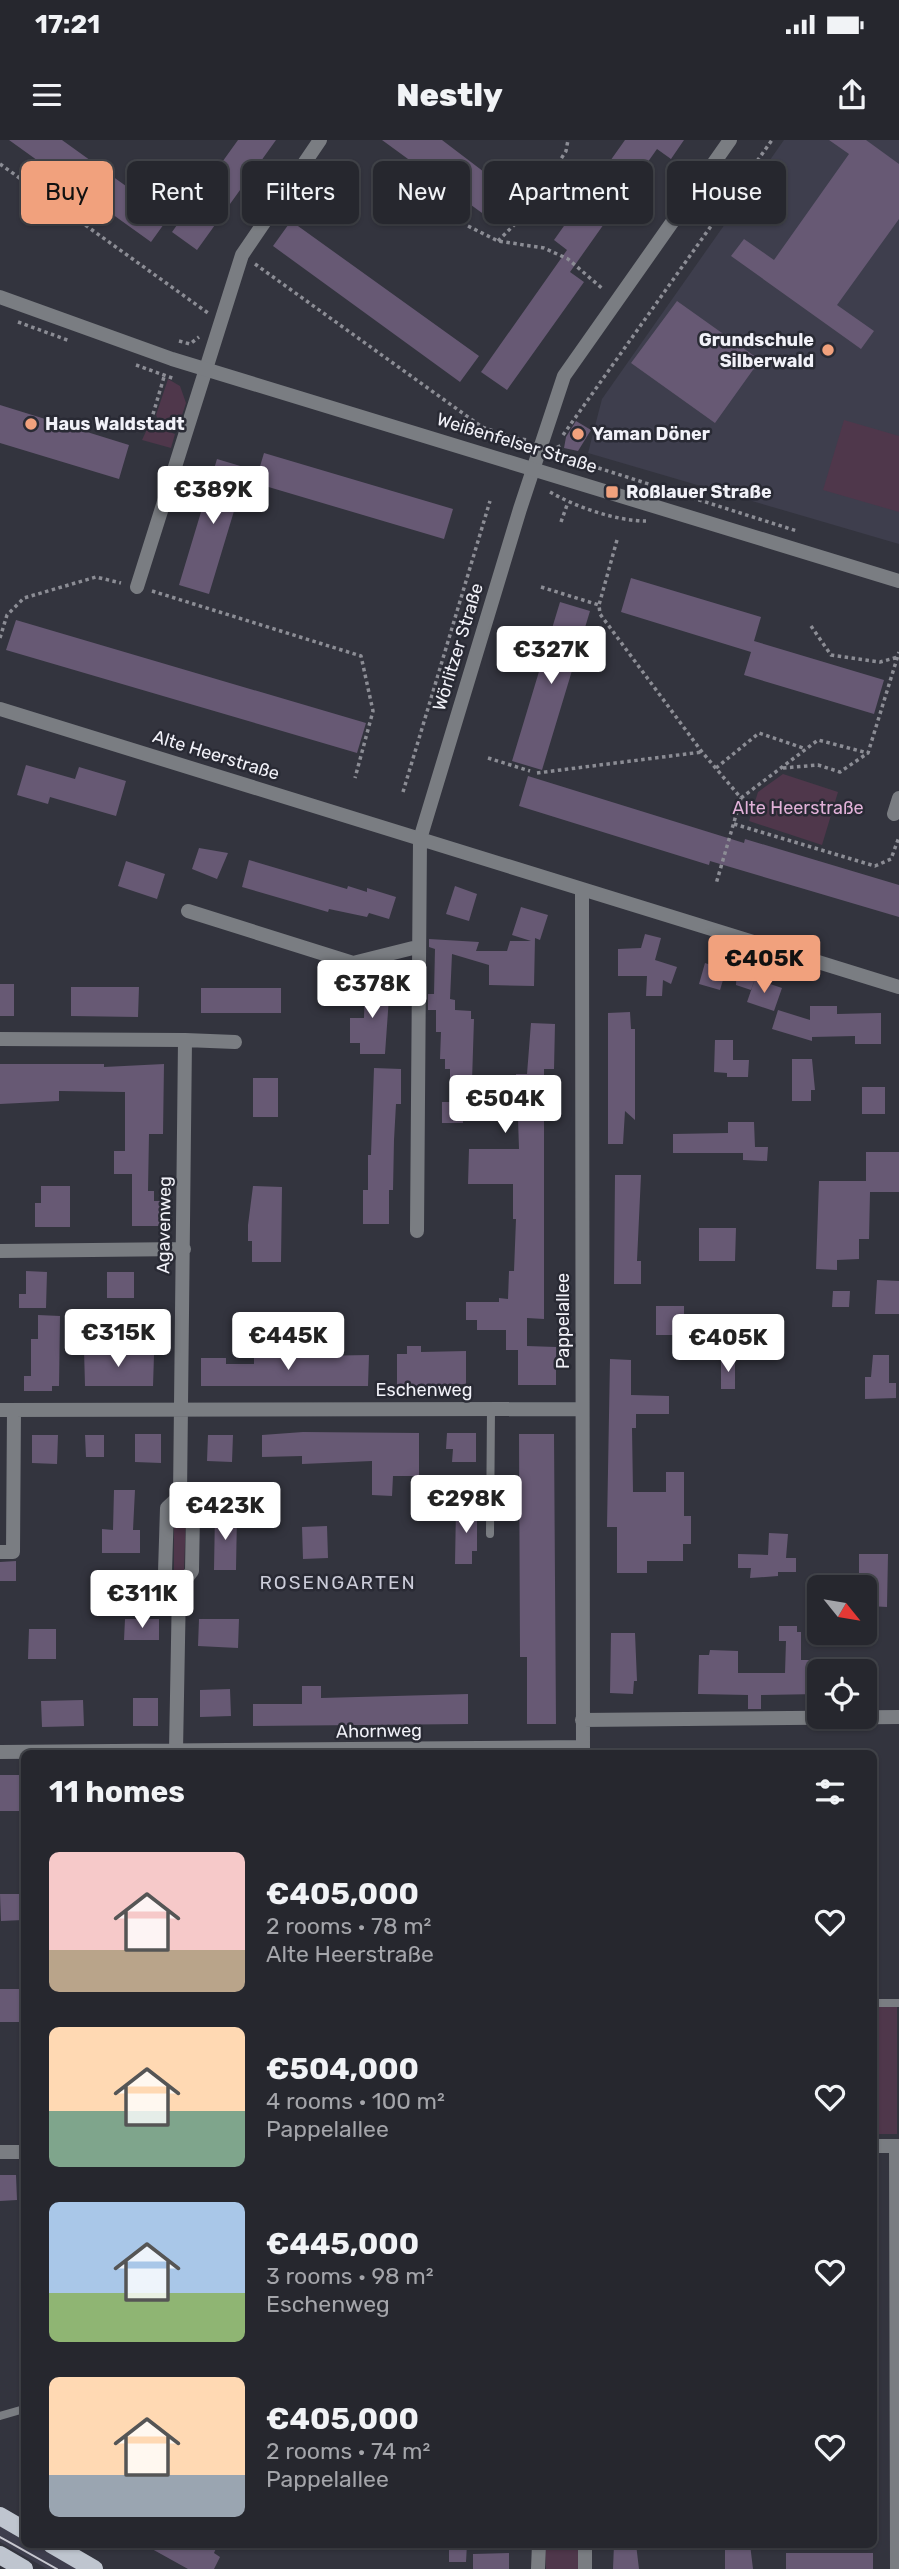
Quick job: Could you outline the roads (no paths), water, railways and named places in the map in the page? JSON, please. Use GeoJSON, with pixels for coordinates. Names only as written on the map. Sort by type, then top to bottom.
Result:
{"type":"FeatureCollection","features":[{"type":"Feature","properties":{"kind":"main road"},"geometry":{"type":"LineString","coordinates":[[0,2516],[21,2528]]}},
{"type":"Feature","properties":{"kind":"main road"},"geometry":{"type":"LineString","coordinates":[[58,2548],[94,2569]]}},
{"type":"Feature","properties":{"kind":"main road"},"geometry":{"type":"LineString","coordinates":[[0,2555],[24,2569]]}},
{"type":"Feature","properties":{"kind":"street"},"geometry":{"type":"LineString","coordinates":[[137,587],[242,255],[320,140]]}},
{"type":"Feature","properties":{"kind":"street"},"geometry":{"type":"LineString","coordinates":[[533,467],[564,376],[730,140]]}},
{"type":"Feature","properties":{"kind":"street","name":"Weißenfelser Straße"},"geometry":{"type":"LineString","coordinates":[[0,297],[52,318],[205,368],[899,581]]}},
{"type":"Feature","properties":{"kind":"street","name":"Wörlitzer Straße"},"geometry":{"type":"LineString","coordinates":[[420,839],[533,467]]}},
{"type":"Feature","properties":{"kind":"street","name":"Alte Heerstraße"},"geometry":{"type":"LineString","coordinates":[[0,709],[899,987]]}},
{"type":"Feature","properties":{"kind":"street"},"geometry":{"type":"LineString","coordinates":[[894,814],[899,799]]}},
{"type":"Feature","properties":{"kind":"street"},"geometry":{"type":"LineString","coordinates":[[417,1231],[417,947],[420,839]]}},
{"type":"Feature","properties":{"kind":"street","name":"Pappelallee"},"geometry":{"type":"LineString","coordinates":[[582,889],[583,1750]]}},
{"type":"Feature","properties":{"kind":"street"},"geometry":{"type":"LineString","coordinates":[[188,911],[353,963],[417,947]]}},
{"type":"Feature","properties":{"kind":"street"},"geometry":{"type":"LineString","coordinates":[[0,1039],[234,1042]]}},
{"type":"Feature","properties":{"kind":"street","name":"Agavenweg"},"geometry":{"type":"LineString","coordinates":[[180,1410],[185,1040]]}},
{"type":"Feature","properties":{"kind":"street"},"geometry":{"type":"LineString","coordinates":[[0,1251],[184,1249]]}},
{"type":"Feature","properties":{"kind":"street","name":"Eschenweg"},"geometry":{"type":"LineString","coordinates":[[0,1552],[13,1552],[7,1410],[582,1409]]}},
{"type":"Feature","properties":{"kind":"street"},"geometry":{"type":"LineString","coordinates":[[176,1750],[179,1588],[192,1571],[193,1513],[180,1496],[180,1410]]}},
{"type":"Feature","properties":{"kind":"street"},"geometry":{"type":"LineString","coordinates":[[179,1588],[165,1572],[167,1508],[180,1496]]}},
{"type":"Feature","properties":{"kind":"street"},"geometry":{"type":"LineString","coordinates":[[582,1720],[899,1717]]}},
{"type":"Feature","properties":{"kind":"street","name":"Ahornweg"},"geometry":{"type":"LineString","coordinates":[[0,1752],[21,1752]]}},
{"type":"Feature","properties":{"kind":"street"},"geometry":{"type":"LineString","coordinates":[[877,2146],[897,2146],[897,2569]]}},
{"type":"Feature","properties":{"kind":"street"},"geometry":{"type":"LineString","coordinates":[[0,2152],[21,2152]]}},
{"type":"Feature","properties":{"kind":"street"},"geometry":{"type":"LineString","coordinates":[[538,2569],[539,2548]]}},
{"type":"Feature","properties":{"kind":"street"},"geometry":{"type":"LineString","coordinates":[[585,2548],[585,2569]]}},
{"type":"Feature","properties":{"kind":"lane"},"geometry":{"type":"LineString","coordinates":[[491,1409],[491,1534]]}},
{"type":"Feature","properties":{"kind":"lane"},"geometry":{"type":"LineString","coordinates":[[877,2003],[899,2003]]}},
{"type":"Feature","properties":{"kind":"lane"},"geometry":{"type":"LineString","coordinates":[[0,2416],[21,2410]]}},
{"type":"Feature","properties":{"kind":"tram line"},"geometry":{"type":"LineString","coordinates":[[0,2537],[57,2569]]}},
{"type":"Feature","properties":{"kind":"place","name":"Grundschule Silberwald"},"geometry":{"type":"Point","coordinates":[828,350]}},
{"type":"Feature","properties":{"kind":"place","name":"Haus Waldstadt"},"geometry":{"type":"Point","coordinates":[31,424]}},
{"type":"Feature","properties":{"kind":"place","name":"Yaman Döner"},"geometry":{"type":"Point","coordinates":[578,434]}},
{"type":"Feature","properties":{"kind":"place","name":"Roßlauer Straße"},"geometry":{"type":"Point","coordinates":[612,492]}},
{"type":"Feature","properties":{"kind":"district","name":"ROSENGARTEN"},"geometry":{"type":"Point","coordinates":[338,1582]}}]}
